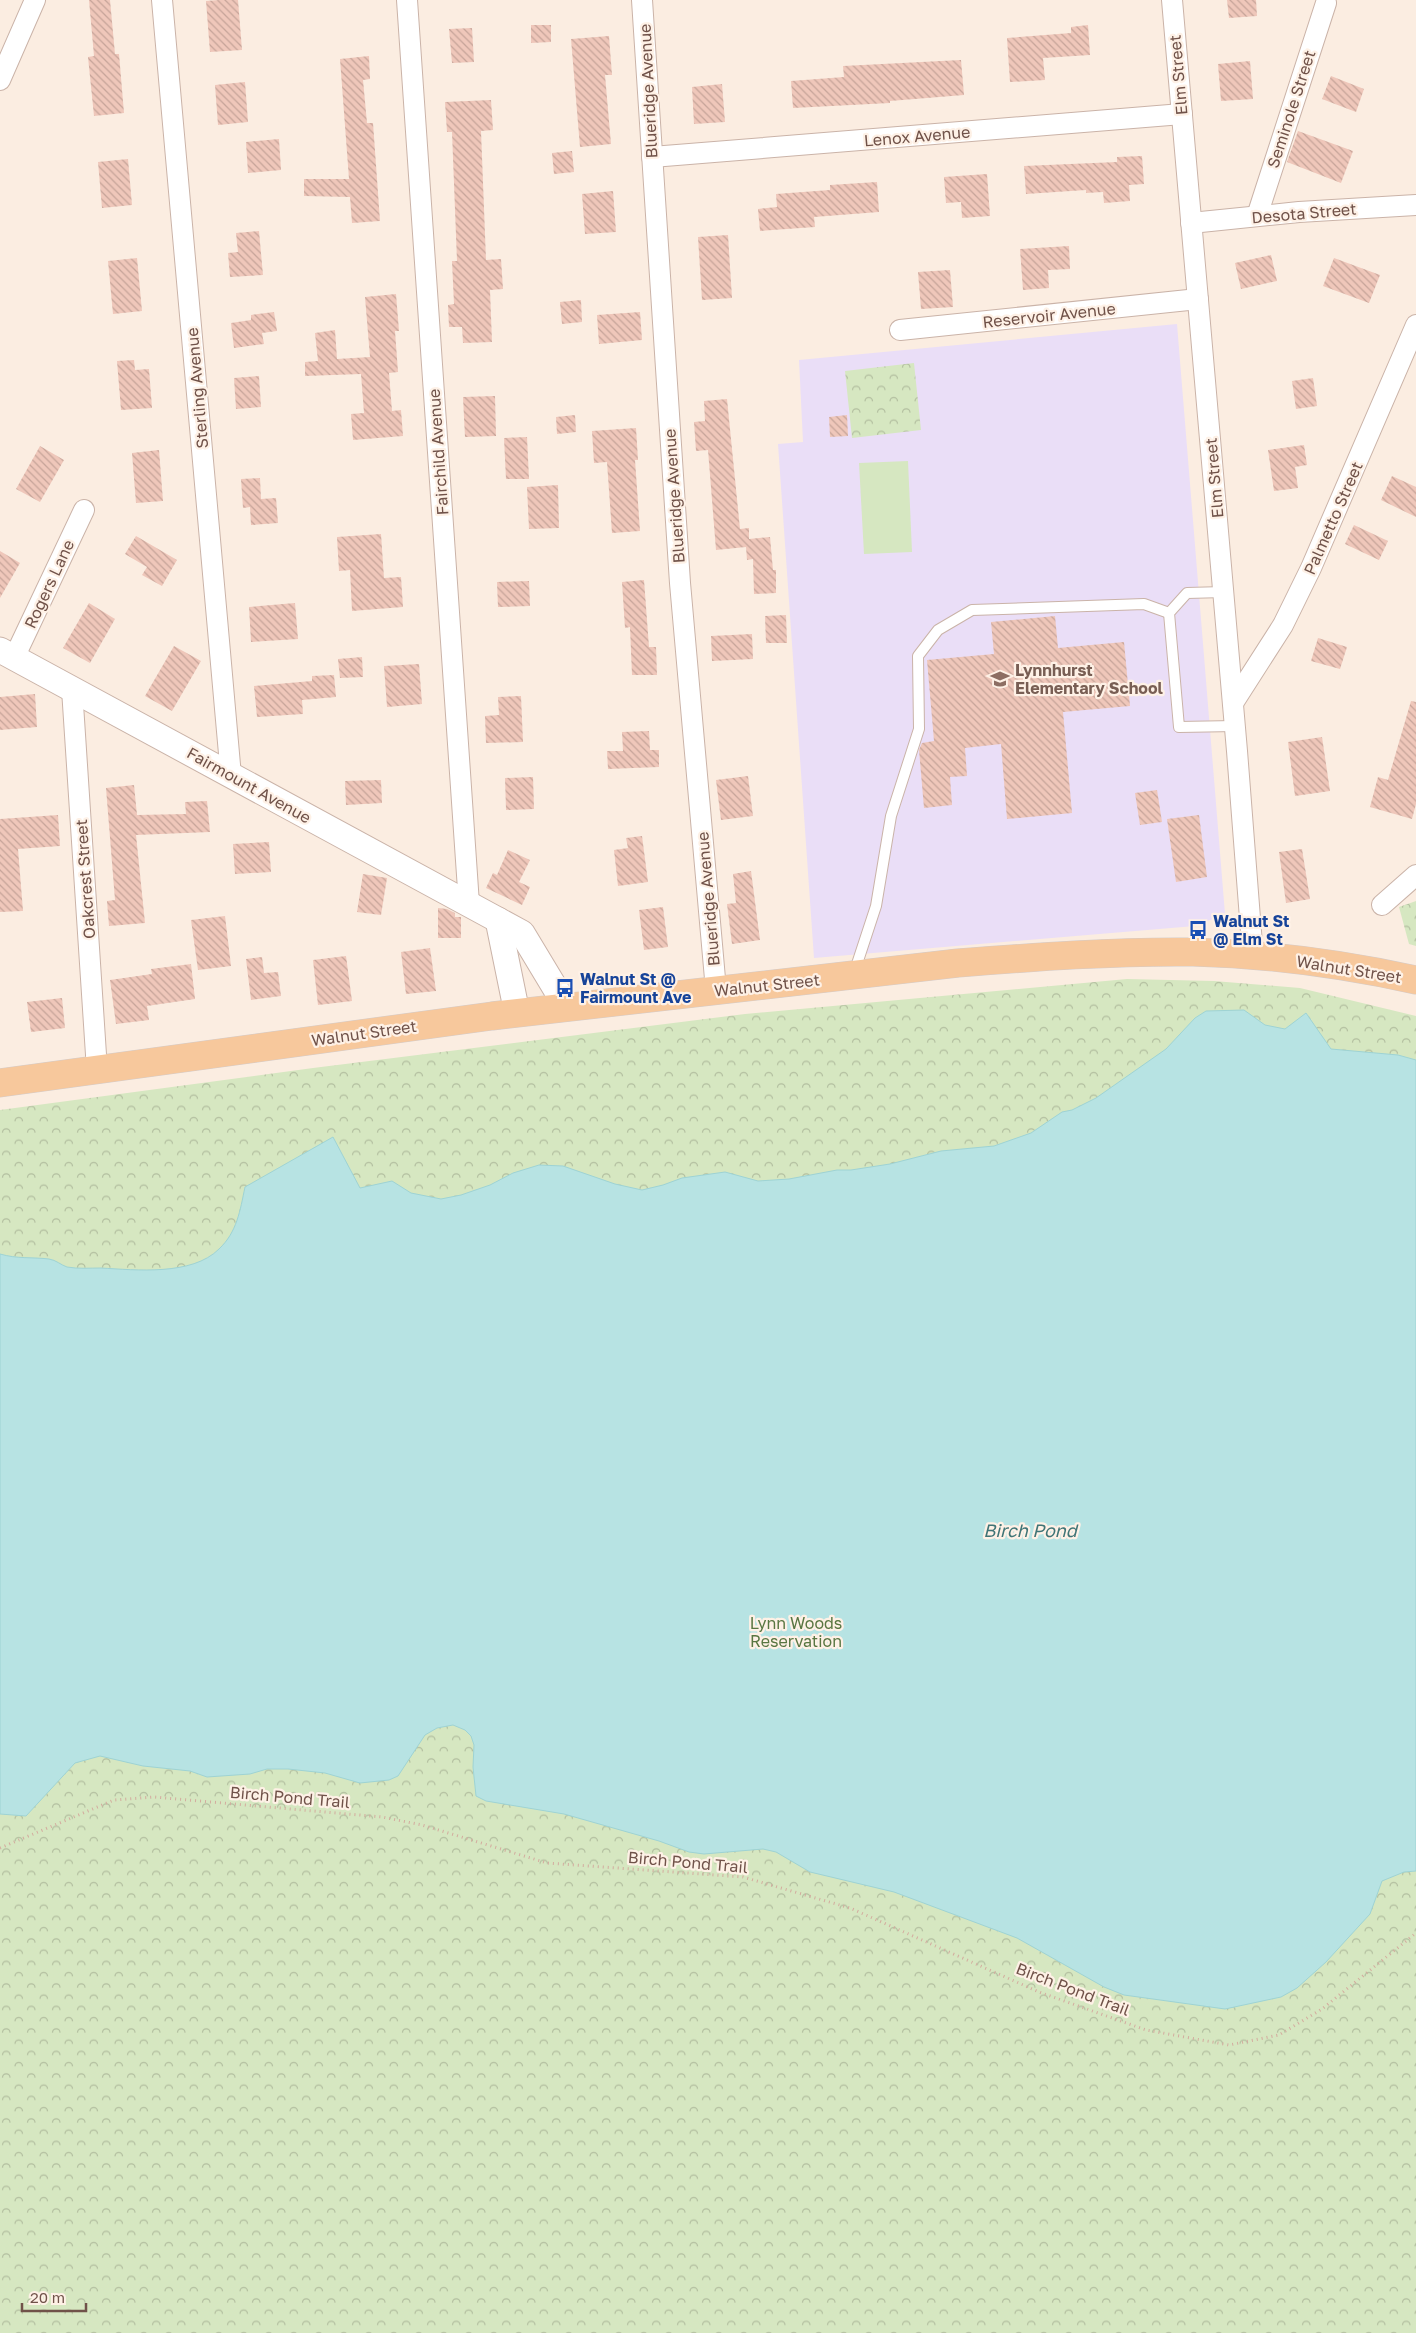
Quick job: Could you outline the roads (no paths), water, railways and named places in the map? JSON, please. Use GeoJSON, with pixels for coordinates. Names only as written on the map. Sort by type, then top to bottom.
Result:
{"type":"FeatureCollection","features":[{"type":"Feature","properties":{"kind":"main road","name":"Walnut Street"},"geometry":{"type":"LineString","coordinates":[[0,1083],[566,1006],[958,963],[1073,955],[1195,952],[1309,961],[1416,980]]}},
{"type":"Feature","properties":{"kind":"street"},"geometry":{"type":"LineString","coordinates":[[0,80],[35,0]]}},
{"type":"Feature","properties":{"kind":"street","name":"Sterling Avenue"},"geometry":{"type":"LineString","coordinates":[[162,0],[231,776]]}},
{"type":"Feature","properties":{"kind":"street","name":"Fairchild Avenue"},"geometry":{"type":"LineString","coordinates":[[407,0],[469,904]]}},
{"type":"Feature","properties":{"kind":"street","name":"Blueridge Avenue"},"geometry":{"type":"LineString","coordinates":[[642,0],[680,582],[716,990]]}},
{"type":"Feature","properties":{"kind":"street","name":"Elm Street"},"geometry":{"type":"LineString","coordinates":[[1172,0],[1224,592],[1253,956]]}},
{"type":"Feature","properties":{"kind":"street","name":"Seminole Street"},"geometry":{"type":"LineString","coordinates":[[1257,216],[1326,3]]}},
{"type":"Feature","properties":{"kind":"street","name":"Lenox Avenue"},"geometry":{"type":"LineString","coordinates":[[652,157],[1182,114]]}},
{"type":"Feature","properties":{"kind":"street","name":"Desota Street"},"geometry":{"type":"LineString","coordinates":[[1191,223],[1257,216],[1416,205]]}},
{"type":"Feature","properties":{"kind":"street","name":"Reservoir Avenue"},"geometry":{"type":"LineString","coordinates":[[900,330],[1198,299]]}},
{"type":"Feature","properties":{"kind":"street","name":"Palmetto Street"},"geometry":{"type":"LineString","coordinates":[[1233,703],[1283,625],[1312,568],[1416,325]]}},
{"type":"Feature","properties":{"kind":"street","name":"Rogers Lane"},"geometry":{"type":"LineString","coordinates":[[7,654],[84,510]]}},
{"type":"Feature","properties":{"kind":"street","name":"Fairmount Avenue"},"geometry":{"type":"LineString","coordinates":[[7,654],[522,933],[566,1006]]}},
{"type":"Feature","properties":{"kind":"street","name":"Oakcrest Street"},"geometry":{"type":"LineString","coordinates":[[72,689],[97,1070]]}},
{"type":"Feature","properties":{"kind":"street"},"geometry":{"type":"LineString","coordinates":[[1382,905],[1416,875]]}},
{"type":"Feature","properties":{"kind":"street"},"geometry":{"type":"LineString","coordinates":[[498,920],[517,1013]]}},
{"type":"Feature","properties":{"kind":"lane"},"geometry":{"type":"LineString","coordinates":[[1224,592],[1187,593],[1169,613],[1179,727],[1235,726]]}},
{"type":"Feature","properties":{"kind":"lane"},"geometry":{"type":"LineString","coordinates":[[853,975],[876,906],[891,816],[919,729],[918,656],[938,630],[972,610],[1144,604],[1169,613]]}},
{"type":"Feature","properties":{"kind":"water","name":"Birch Pond"},"geometry":{"type":"Polygon","coordinates":[[[1244,1010],[1265,1025],[1285,1029],[1306,1013],[1331,1049],[1398,1055],[1416,1060],[1416,1871],[1404,1872],[1382,1881],[1370,1914],[1326,1962],[1297,1988],[1281,1997],[1225,2009],[1124,1995],[1104,1987],[1017,1938],[894,1892],[810,1872],[776,1852],[763,1849],[704,1854],[689,1852],[659,1841],[564,1814],[486,1801],[476,1796],[473,1767],[474,1745],[471,1736],[465,1730],[453,1725],[437,1728],[425,1735],[398,1776],[389,1780],[360,1783],[325,1773],[288,1769],[267,1769],[250,1774],[207,1777],[190,1771],[143,1766],[100,1756],[75,1763],[26,1816],[0,1814],[0,1254],[49,1259],[67,1267],[75,1268],[147,1270],[194,1264],[208,1258],[230,1236],[237,1221],[245,1187],[333,1137],[360,1188],[392,1181],[411,1193],[441,1199],[461,1195],[490,1185],[513,1173],[539,1165],[563,1166],[615,1184],[642,1190],[682,1178],[725,1172],[758,1181],[789,1179],[837,1170],[851,1170],[890,1164],[941,1151],[994,1146],[1031,1133],[1062,1112],[1072,1110],[1096,1098],[1166,1049],[1195,1018],[1206,1011],[1244,1010]]]}},
{"type":"Feature","properties":{"kind":"place","name":"Lynnhurst Elementary School"},"geometry":{"type":"Point","coordinates":[1000,679]}},
{"type":"Feature","properties":{"kind":"place","name":"Walnut St @ Elm St"},"geometry":{"type":"Point","coordinates":[1198,930]}},
{"type":"Feature","properties":{"kind":"place","name":"Walnut St @ Fairmount Ave"},"geometry":{"type":"Point","coordinates":[565,988]}},
{"type":"Feature","properties":{"kind":"park label","name":"Lynn Woods Reservation"},"geometry":{"type":"Point","coordinates":[796,1632]}}]}
